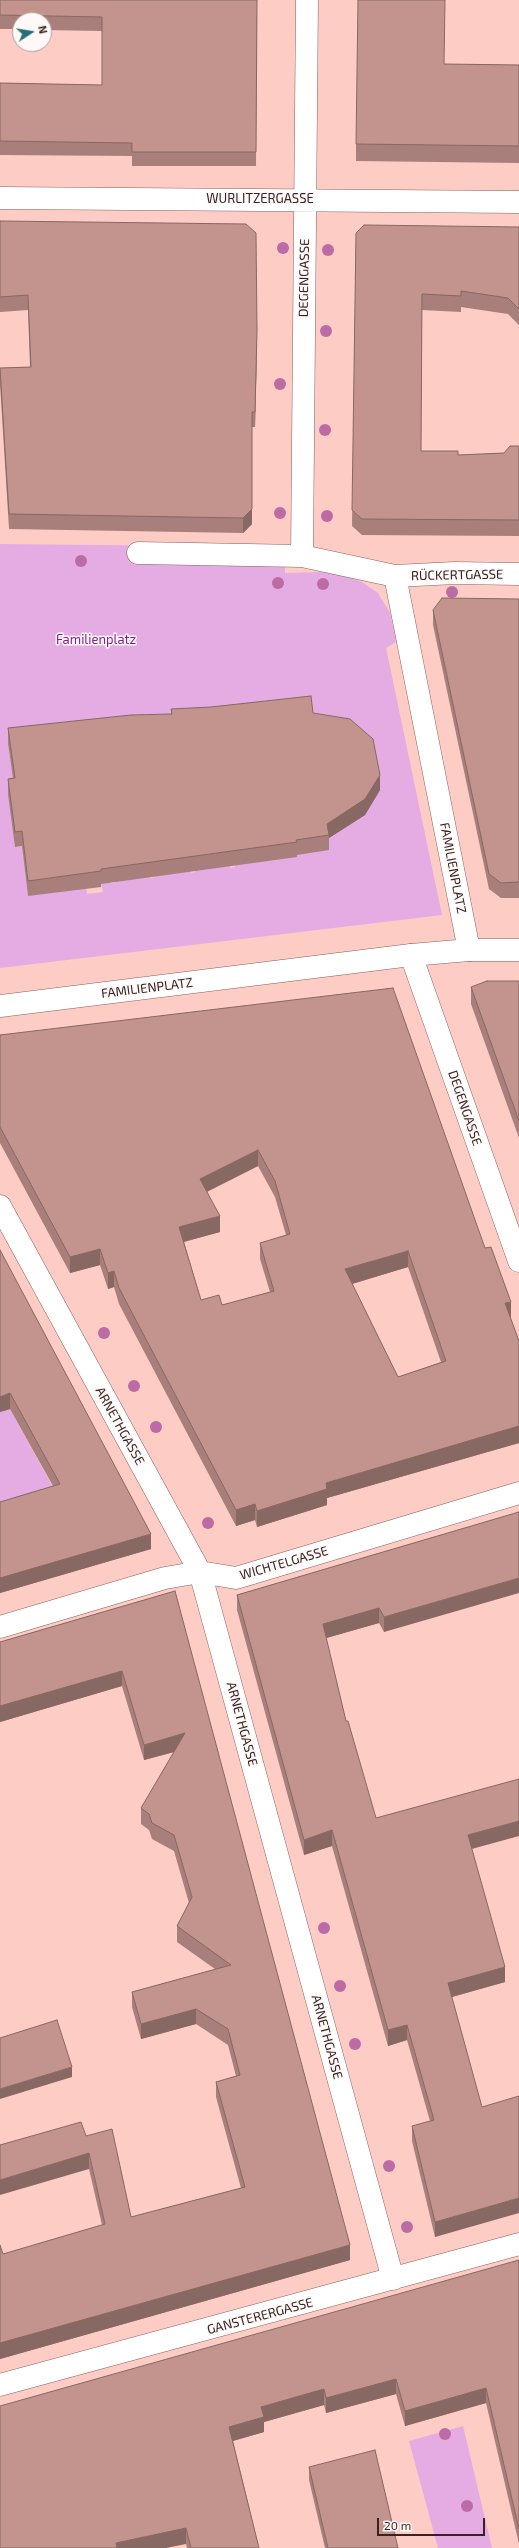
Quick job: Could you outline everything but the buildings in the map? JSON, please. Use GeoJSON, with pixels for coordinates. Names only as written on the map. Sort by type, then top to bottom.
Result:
{"type":"FeatureCollection","features":[{"type":"Feature","properties":{"kind":"street","name":"DEGENGASSE"},"geometry":{"type":"LineString","coordinates":[[302,556],[307,0]]}},
{"type":"Feature","properties":{"kind":"street","name":"WURLITZERGASSE"},"geometry":{"type":"LineString","coordinates":[[0,198],[305,199],[519,202]]}},
{"type":"Feature","properties":{"kind":"street"},"geometry":{"type":"LineString","coordinates":[[138,554],[302,556],[394,576]]}},
{"type":"Feature","properties":{"kind":"street","name":"RÜCKERTGASSE"},"geometry":{"type":"LineString","coordinates":[[394,576],[455,573],[519,574]]}},
{"type":"Feature","properties":{"kind":"street","name":"FAMILIENPLATZ"},"geometry":{"type":"LineString","coordinates":[[0,1006],[411,955],[469,950],[394,576]]}},
{"type":"Feature","properties":{"kind":"street"},"geometry":{"type":"LineString","coordinates":[[469,950],[519,950]]}},
{"type":"Feature","properties":{"kind":"street","name":"DEGENGASSE"},"geometry":{"type":"LineString","coordinates":[[411,955],[519,1261]]}},
{"type":"Feature","properties":{"kind":"street","name":"ARNETHGASSE"},"geometry":{"type":"LineString","coordinates":[[0,1206],[200,1572],[393,2279]]}},
{"type":"Feature","properties":{"kind":"street","name":"WICHTELGASSE"},"geometry":{"type":"LineString","coordinates":[[0,1627],[165,1578],[200,1572],[236,1578],[519,1493]]}},
{"type":"Feature","properties":{"kind":"street","name":"GANSTERERGASSE"},"geometry":{"type":"LineString","coordinates":[[0,2385],[519,2244]]}},
{"type":"Feature","properties":{"kind":"green space","name":"Familienplatz"},"geometry":{"type":"Polygon","coordinates":[[[0,544],[285,547],[285,573],[322,572],[343,575],[362,582],[378,593],[390,613],[396,642],[386,648],[442,915],[0,968],[0,544]],[[17,793],[15,847],[24,846],[23,853],[28,896],[85,881],[87,894],[103,892],[100,879],[110,878],[111,883],[115,883],[114,878],[149,873],[150,878],[155,877],[155,872],[190,867],[191,873],[195,872],[195,867],[229,862],[230,868],[235,867],[234,862],[17,793]]]}},
{"type":"Feature","properties":{"kind":"green space"},"geometry":{"type":"Polygon","coordinates":[[[0,1391],[60,1500],[0,1518],[0,1391]]]}},
{"type":"Feature","properties":{"kind":"green space"},"geometry":{"type":"Polygon","coordinates":[[[463,2426],[492,2548],[438,2548],[409,2441],[463,2426]]]}}]}
